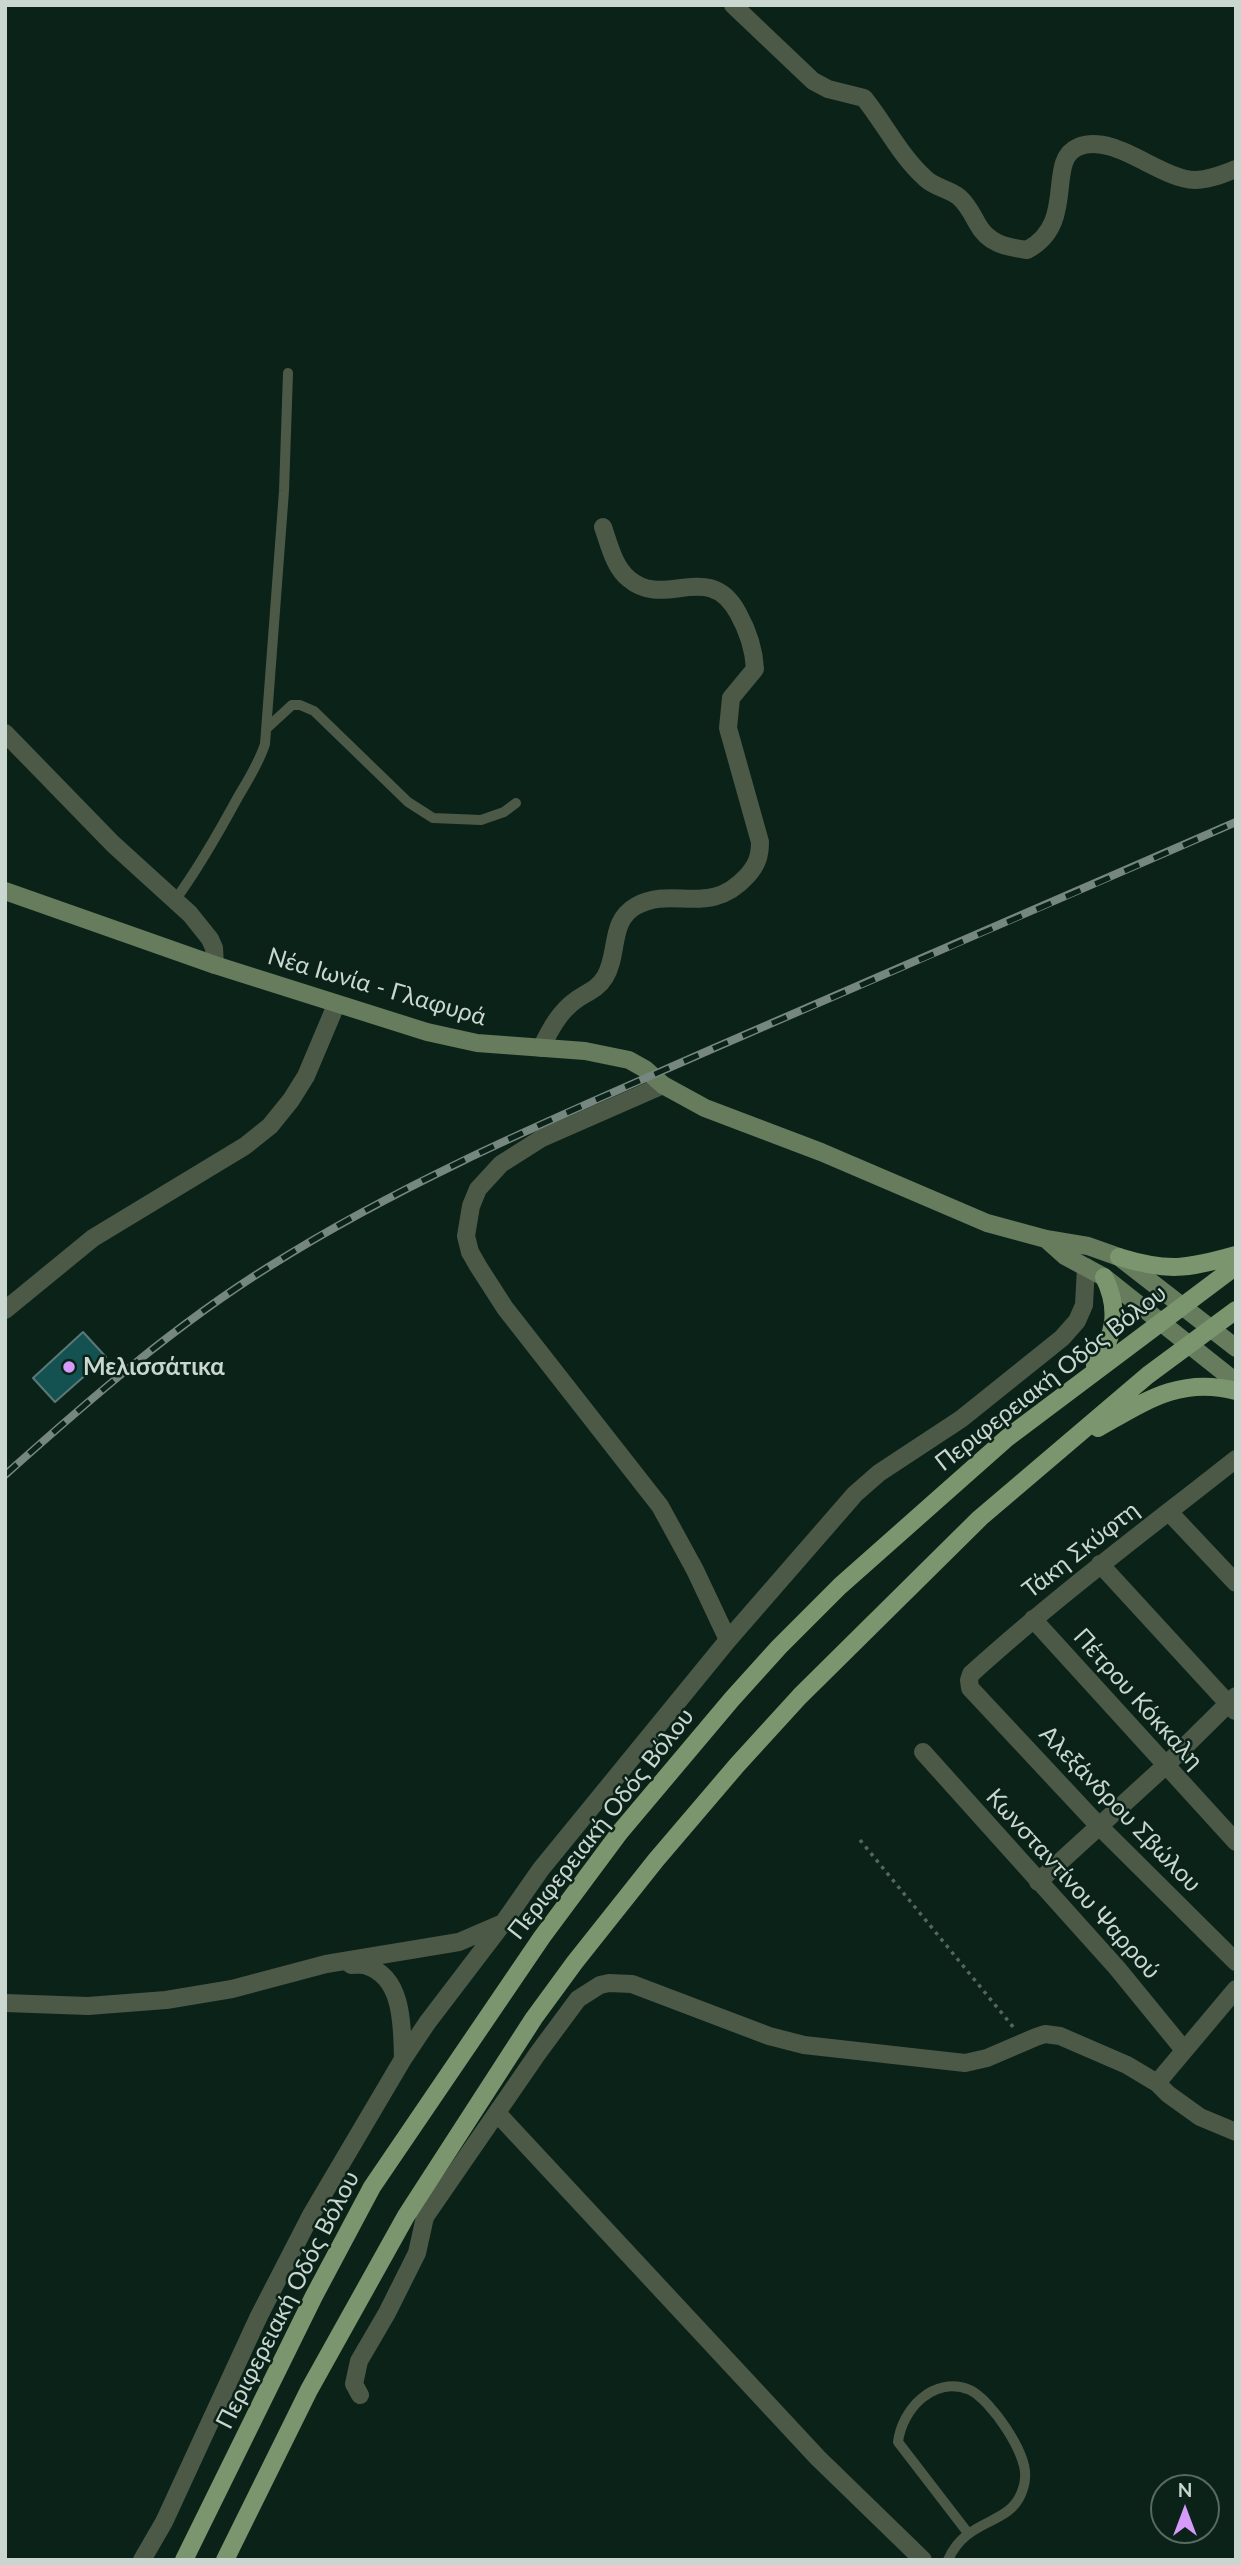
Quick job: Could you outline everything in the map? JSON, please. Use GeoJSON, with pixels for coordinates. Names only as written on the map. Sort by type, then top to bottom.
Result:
{"type":"FeatureCollection","features":[{"type":"Feature","properties":{"kind":"main road","name":"Νέα Ιωνία - Γλαφυρά"},"geometry":{"type":"LineString","coordinates":[[5,891],[336,1005],[454,1039],[498,1046],[619,1056],[645,1069],[663,1085],[723,1116],[821,1152],[987,1223],[1046,1239],[1088,1245],[1119,1256],[1236,1348]]}},
{"type":"Feature","properties":{"kind":"main road","name":"Νέα Ιωνία - Γλαφυρά"},"geometry":{"type":"LineString","coordinates":[[1046,1239],[1065,1256],[1104,1277],[1236,1382]]}},
{"type":"Feature","properties":{"kind":"main road"},"geometry":{"type":"LineString","coordinates":[[1119,1256],[1165,1268],[1196,1265],[1236,1255]]}},
{"type":"Feature","properties":{"kind":"main road","name":"Περιφερειακή Οδός Βόλου"},"geometry":{"type":"LineString","coordinates":[[184,2560],[314,2296],[372,2187],[542,1937],[620,1832],[732,1699],[840,1586],[1007,1438],[1236,1266]]}},
{"type":"Feature","properties":{"kind":"main road"},"geometry":{"type":"LineString","coordinates":[[1087,1376],[1106,1348],[1114,1324],[1113,1299],[1104,1277]]}},
{"type":"Feature","properties":{"kind":"main road"},"geometry":{"type":"LineString","coordinates":[[225,2560],[309,2390],[406,2216],[513,2049],[575,1962],[656,1860],[800,1696],[979,1518],[1162,1365],[1236,1310]]}},
{"type":"Feature","properties":{"kind":"main road"},"geometry":{"type":"LineString","coordinates":[[1061,1448],[1142,1403],[1169,1392],[1200,1386],[1236,1391]]}},
{"type":"Feature","properties":{"kind":"street"},"geometry":{"type":"LineString","coordinates":[[733,5],[813,82],[828,89],[864,98],[922,176],[930,183],[957,195],[985,234],[1000,245],[1027,250],[1046,236],[1054,223],[1066,156],[1075,148],[1084,145],[1098,144],[1116,149],[1165,171],[1195,180],[1216,177],[1236,169]]}},
{"type":"Feature","properties":{"kind":"street"},"geometry":{"type":"LineString","coordinates":[[541,1048],[559,1016],[576,1000],[596,989],[604,978],[610,966],[615,935],[623,916],[651,900],[712,898],[725,894],[750,873],[760,856],[760,842],[727,728],[731,698],[755,669],[748,631],[732,601],[715,588],[652,589],[631,581],[616,562],[603,527]]}},
{"type":"Feature","properties":{"kind":"street"},"geometry":{"type":"LineString","coordinates":[[5,733],[113,844],[190,914],[210,939],[214,948],[215,965]]}},
{"type":"Feature","properties":{"kind":"street"},"geometry":{"type":"LineString","coordinates":[[5,1310],[93,1238],[245,1146],[270,1126],[306,1076],[336,1005]]}},
{"type":"Feature","properties":{"kind":"street"},"geometry":{"type":"LineString","coordinates":[[663,1085],[542,1138],[500,1164],[478,1189],[471,1206],[467,1237],[478,1266],[511,1317],[660,1506],[695,1570],[728,1640]]}},
{"type":"Feature","properties":{"kind":"street"},"geometry":{"type":"LineString","coordinates":[[142,2560],[175,2498],[265,2304],[312,2215],[403,2059],[427,2024],[541,1869],[728,1640],[868,1482],[961,1419],[1062,1339],[1077,1321],[1084,1305],[1086,1266]]}},
{"type":"Feature","properties":{"kind":"street","name":"Τάκη Σκύφτη"},"geometry":{"type":"LineString","coordinates":[[970,1688],[971,1674],[1033,1619],[1236,1459]]}},
{"type":"Feature","properties":{"kind":"street"},"geometry":{"type":"LineString","coordinates":[[1169,1512],[1236,1583]]}},
{"type":"Feature","properties":{"kind":"street"},"geometry":{"type":"LineString","coordinates":[[1038,1882],[1233,1704],[1100,1564]]}},
{"type":"Feature","properties":{"kind":"street","name":"Πέτρου Κόκκαλη"},"geometry":{"type":"LineString","coordinates":[[1033,1619],[1236,1842]]}},
{"type":"Feature","properties":{"kind":"street","name":"Αλεξάνδρου Σβώλου"},"geometry":{"type":"LineString","coordinates":[[970,1688],[1099,1826],[1236,1962]]}},
{"type":"Feature","properties":{"kind":"street","name":"Κωνσταντίνου Ψαρρού"},"geometry":{"type":"LineString","coordinates":[[923,1752],[1117,1968],[1184,2050]]}},
{"type":"Feature","properties":{"kind":"street"},"geometry":{"type":"LineString","coordinates":[[5,2003],[88,2006],[166,2000],[232,1989],[326,1964],[459,1942],[504,1922]]}},
{"type":"Feature","properties":{"kind":"street"},"geometry":{"type":"LineString","coordinates":[[326,1964],[367,1965],[383,1975],[394,1992],[401,2012],[403,2059]]}},
{"type":"Feature","properties":{"kind":"street"},"geometry":{"type":"LineString","coordinates":[[360,2395],[354,2384],[359,2361],[417,2253],[425,2217],[578,1999],[592,1989],[608,1983],[639,1986],[769,2036],[804,2045],[965,2063],[987,2058],[1045,2035],[1060,2036],[1127,2065],[1157,2082],[1168,2094],[1200,2117],[1236,2132]]}},
{"type":"Feature","properties":{"kind":"street"},"geometry":{"type":"LineString","coordinates":[[1157,2082],[1236,1989]]}},
{"type":"Feature","properties":{"kind":"street"},"geometry":{"type":"LineString","coordinates":[[496,2113],[818,2458],[923,2560]]}},
{"type":"Feature","properties":{"kind":"lane"},"geometry":{"type":"LineString","coordinates":[[175,900],[262,755],[267,728],[284,491],[288,373]]}},
{"type":"Feature","properties":{"kind":"lane"},"geometry":{"type":"LineString","coordinates":[[267,728],[292,705],[300,705],[314,711],[408,802],[433,818],[481,820],[504,812],[516,803]]}},
{"type":"Feature","properties":{"kind":"lane"},"geometry":{"type":"LineString","coordinates":[[948,2560],[960,2540],[968,2533],[1014,2506],[1026,2476],[1021,2458],[1007,2430],[991,2409],[971,2391],[949,2388],[937,2390],[917,2401],[903,2419],[898,2442],[968,2533]]}},
{"type":"Feature","properties":{"kind":"path"},"geometry":{"type":"LineString","coordinates":[[860,1840],[1025,2042]]}},
{"type":"Feature","properties":{"kind":"building","name":"Μελισσάτικα"},"geometry":{"type":"Polygon","coordinates":[[[83,1332],[106,1357],[55,1402],[33,1378],[83,1332]]]}},
{"type":"Feature","properties":{"kind":"railway"},"geometry":{"type":"LineString","coordinates":[[5,1475],[101,1391],[200,1313],[270,1266],[377,1204],[487,1149],[599,1098],[1236,822]]}},
{"type":"Feature","properties":{"kind":"place","name":"Μελισσάτικα"},"geometry":{"type":"Point","coordinates":[69,1367]}}]}
